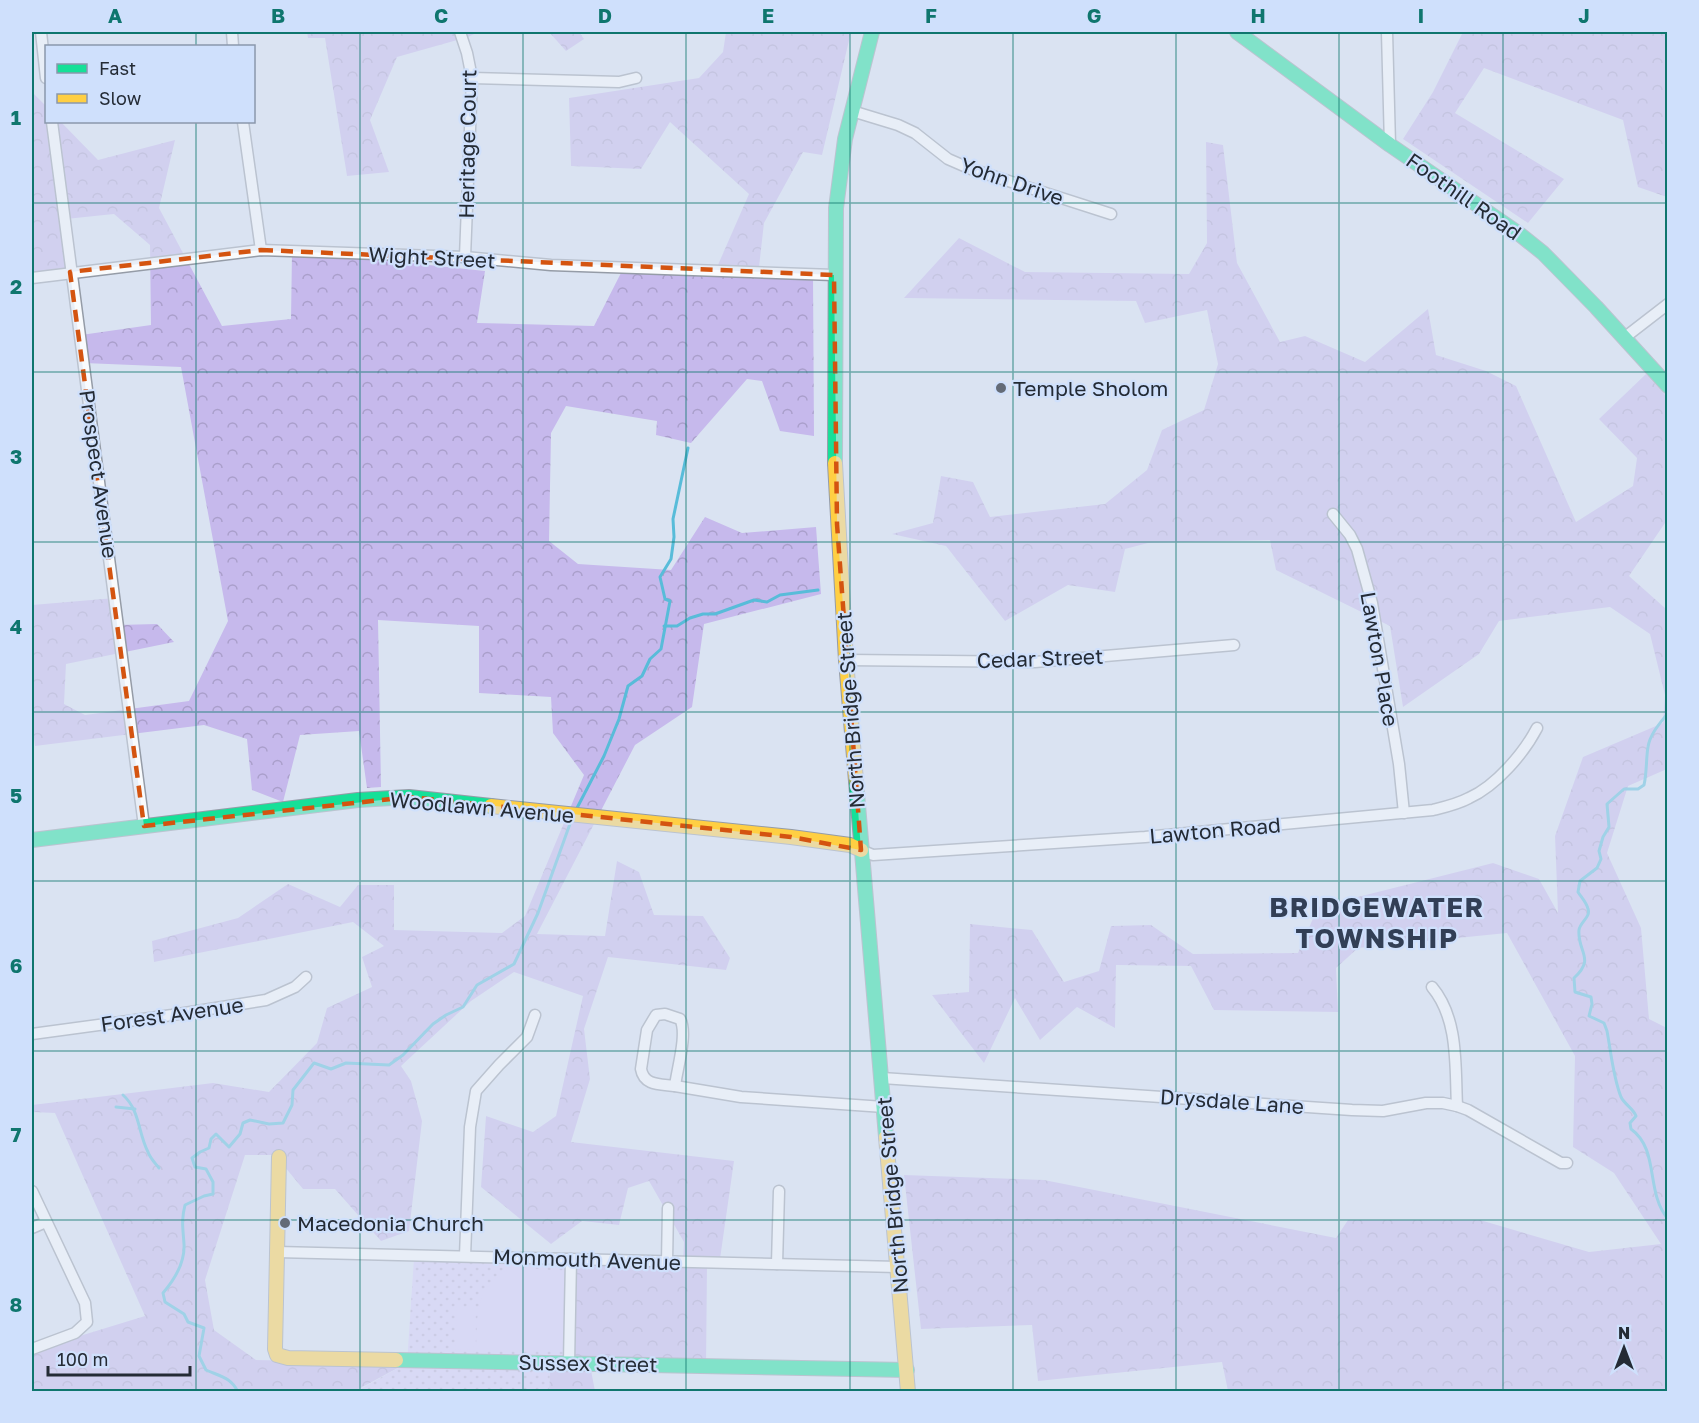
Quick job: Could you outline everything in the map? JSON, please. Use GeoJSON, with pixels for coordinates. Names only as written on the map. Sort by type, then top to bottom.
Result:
{"type":"FeatureCollection","features":[{"type":"Feature","properties":{"kind":"street"},"geometry":{"type":"LineString","coordinates":[[41,32],[45,69]]}},
{"type":"Feature","properties":{"kind":"street","name":"Heritage Court"},"geometry":{"type":"LineString","coordinates":[[460,32],[472,78],[465,257]]}},
{"type":"Feature","properties":{"kind":"street","name":"North Bridge Street"},"geometry":{"type":"LineString","coordinates":[[872,32],[845,139],[839,173],[834,275],[834,454],[846,660],[908,1392]]}},
{"type":"Feature","properties":{"kind":"street","name":"Foothill Road"},"geometry":{"type":"LineString","coordinates":[[1237,32],[1390,145],[1518,233],[1543,254],[1668,386]]}},
{"type":"Feature","properties":{"kind":"street"},"geometry":{"type":"LineString","coordinates":[[1387,32],[1390,145]]}},
{"type":"Feature","properties":{"kind":"street"},"geometry":{"type":"LineString","coordinates":[[472,78],[620,82],[636,78]]}},
{"type":"Feature","properties":{"kind":"street","name":"Yohn Drive"},"geometry":{"type":"LineString","coordinates":[[852,111],[898,125],[915,133],[948,159],[963,166],[1111,214]]}},
{"type":"Feature","properties":{"kind":"street","name":"Prospect Avenue"},"geometry":{"type":"LineString","coordinates":[[52,123],[144,826]]}},
{"type":"Feature","properties":{"kind":"street"},"geometry":{"type":"LineString","coordinates":[[243,123],[261,250]]}},
{"type":"Feature","properties":{"kind":"street","name":"Wight Street"},"geometry":{"type":"LineString","coordinates":[[32,278],[261,250],[465,257],[551,264],[834,275]]}},
{"type":"Feature","properties":{"kind":"street"},"geometry":{"type":"LineString","coordinates":[[1624,338],[1668,304]]}},
{"type":"Feature","properties":{"kind":"street","name":"Lawton Place"},"geometry":{"type":"LineString","coordinates":[[1333,514],[1350,535],[1357,549],[1372,603],[1399,764],[1404,813]]}},
{"type":"Feature","properties":{"kind":"street","name":"Cedar Street"},"geometry":{"type":"LineString","coordinates":[[846,660],[1035,662],[1234,645]]}},
{"type":"Feature","properties":{"kind":"street","name":"Lawton Road"},"geometry":{"type":"LineString","coordinates":[[861,850],[873,855],[1144,837],[1433,810],[1470,798],[1486,788],[1527,747],[1537,728]]}},
{"type":"Feature","properties":{"kind":"street","name":"Woodlawn Avenue"},"geometry":{"type":"LineString","coordinates":[[32,840],[358,800],[409,797],[791,837],[850,845],[861,850]]}},
{"type":"Feature","properties":{"kind":"street","name":"Forest Avenue"},"geometry":{"type":"LineString","coordinates":[[32,1034],[172,1016],[266,1000],[295,987],[306,978]]}},
{"type":"Feature","properties":{"kind":"street"},"geometry":{"type":"LineString","coordinates":[[1432,987],[1440,997],[1452,1034],[1457,1106]]}},
{"type":"Feature","properties":{"kind":"street"},"geometry":{"type":"LineString","coordinates":[[465,1256],[470,1127],[476,1092],[527,1037],[536,1015]]}},
{"type":"Feature","properties":{"kind":"street"},"geometry":{"type":"LineString","coordinates":[[675,1086],[683,1023],[674,1016],[656,1015],[647,1030],[641,1069],[643,1076],[652,1083],[741,1096],[884,1107]]}},
{"type":"Feature","properties":{"kind":"street","name":"Drysdale Lane"},"geometry":{"type":"LineString","coordinates":[[882,1078],[1352,1110],[1383,1111],[1426,1103],[1443,1103],[1468,1110],[1561,1163],[1567,1163]]}},
{"type":"Feature","properties":{"kind":"street"},"geometry":{"type":"LineString","coordinates":[[277,1252],[279,1157]]}},
{"type":"Feature","properties":{"kind":"street"},"geometry":{"type":"LineString","coordinates":[[777,1264],[779,1191]]}},
{"type":"Feature","properties":{"kind":"street"},"geometry":{"type":"LineString","coordinates":[[32,1196],[85,1303],[87,1322],[75,1333],[32,1349]]}},
{"type":"Feature","properties":{"kind":"street"},"geometry":{"type":"LineString","coordinates":[[667,1262],[668,1208]]}},
{"type":"Feature","properties":{"kind":"street"},"geometry":{"type":"LineString","coordinates":[[32,1228],[46,1222]]}},
{"type":"Feature","properties":{"kind":"street","name":"Monmouth Avenue"},"geometry":{"type":"LineString","coordinates":[[277,1252],[898,1267]]}},
{"type":"Feature","properties":{"kind":"street","name":"Sussex Street"},"geometry":{"type":"LineString","coordinates":[[277,1252],[275,1349],[277,1355],[288,1358],[907,1370]]}},
{"type":"Feature","properties":{"kind":"street"},"geometry":{"type":"LineString","coordinates":[[569,1362],[571,1259]]}},
{"type":"Feature","properties":{"kind":"highlighted area"},"geometry":{"type":"Polygon","coordinates":[[[261,250],[834,275],[837,524],[861,850],[791,837],[409,797],[144,826],[70,272],[261,250]]]}},
{"type":"Feature","properties":{"kind":"green space"},"geometry":{"type":"Polygon","coordinates":[[[307,32],[478,32],[468,37],[397,57],[370,120],[389,172],[347,176],[325,38],[308,38],[307,32]]]}},
{"type":"Feature","properties":{"kind":"green space"},"geometry":{"type":"Polygon","coordinates":[[[549,32],[579,32],[584,39],[566,51],[549,32]]]}},
{"type":"Feature","properties":{"kind":"green space"},"geometry":{"type":"Polygon","coordinates":[[[726,32],[851,32],[822,155],[803,152],[764,223],[758,276],[813,277],[814,436],[780,431],[762,381],[747,379],[691,443],[656,435],[657,421],[566,406],[551,433],[549,541],[578,564],[671,570],[705,517],[742,533],[816,527],[821,594],[704,624],[692,707],[635,745],[537,934],[605,936],[617,861],[639,872],[654,915],[703,916],[730,958],[726,970],[608,957],[584,1029],[590,1079],[571,1142],[734,1161],[719,1266],[707,1267],[706,1368],[590,1365],[595,1391],[549,1391],[550,1367],[574,1262],[683,1265],[684,1242],[649,1181],[628,1188],[619,1225],[582,1221],[551,1244],[481,1187],[486,1116],[533,1132],[556,1116],[583,996],[514,972],[471,1001],[401,1066],[411,1081],[422,1121],[409,1231],[381,1241],[335,1189],[303,1189],[275,1155],[245,1155],[205,1280],[214,1330],[256,1360],[407,1363],[355,1391],[32,1392],[32,1356],[47,1346],[145,1316],[55,1113],[32,1112],[32,1105],[213,1083],[269,1092],[317,1043],[327,1008],[372,987],[362,957],[384,946],[353,922],[154,962],[152,941],[238,918],[288,884],[340,907],[358,885],[394,885],[394,930],[502,933],[525,916],[584,775],[553,733],[551,697],[479,693],[479,626],[378,620],[381,787],[367,788],[359,731],[300,735],[283,802],[252,790],[247,739],[204,725],[35,746],[32,721],[32,605],[115,598],[118,625],[157,624],[174,642],[66,664],[64,704],[85,715],[189,701],[228,621],[181,367],[84,363],[81,335],[151,325],[150,245],[114,214],[66,219],[74,275],[32,279],[32,94],[45,105],[45,123],[62,123],[98,160],[175,140],[159,208],[222,326],[291,319],[292,253],[307,252],[485,271],[477,323],[594,326],[623,269],[714,274],[749,194],[670,122],[641,169],[571,166],[569,98],[699,78],[723,52],[726,32]]]}},
{"type":"Feature","properties":{"kind":"green space"},"geometry":{"type":"Polygon","coordinates":[[[1463,32],[1667,32],[1667,197],[1638,187],[1623,120],[1484,68],[1455,113],[1564,179],[1528,223],[1403,139],[1433,92],[1463,32]]]}},
{"type":"Feature","properties":{"kind":"green space"},"geometry":{"type":"Polygon","coordinates":[[[1206,142],[1223,145],[1237,263],[1280,342],[1305,336],[1365,362],[1428,309],[1436,355],[1486,371],[1516,386],[1576,522],[1633,486],[1637,458],[1599,419],[1646,374],[1667,397],[1667,520],[1629,576],[1667,608],[1667,769],[1628,786],[1607,853],[1641,928],[1649,1019],[1667,1028],[1667,1391],[1228,1391],[1222,1362],[1038,1381],[1032,1325],[921,1329],[904,1175],[1044,1180],[1336,1238],[1348,1220],[1480,1220],[1589,1252],[1661,1244],[1614,1173],[1573,1147],[1575,1056],[1507,933],[1358,948],[1336,968],[1338,1012],[1214,1010],[1191,966],[1116,965],[1115,1028],[1077,1007],[1040,1040],[1015,998],[984,1063],[932,995],[969,992],[970,924],[1032,930],[1064,982],[1099,971],[1111,926],[1151,925],[1193,954],[1298,953],[1318,907],[1493,863],[1539,879],[1558,913],[1555,836],[1583,757],[1663,723],[1665,695],[1650,634],[1610,607],[1499,621],[1479,654],[1403,707],[1390,626],[1276,570],[1270,540],[1148,543],[1125,549],[1115,592],[1068,585],[1005,621],[946,546],[892,534],[933,523],[941,476],[973,482],[990,517],[1105,504],[1147,470],[1162,430],[1204,410],[1218,364],[1207,310],[1145,323],[1136,301],[904,298],[959,238],[1025,272],[1189,274],[1207,243],[1206,142]]]}},
{"type":"Feature","properties":{"kind":"shaded area"},"geometry":{"type":"Polygon","coordinates":[[[414,1258],[574,1262],[572,1367],[550,1367],[549,1391],[355,1392],[407,1363],[414,1258]]]}},
{"type":"Feature","properties":{"kind":"shaded area"},"geometry":{"type":"Polygon","coordinates":[[[512,1267],[563,1271],[564,1343],[557,1350],[476,1350],[480,1302],[490,1284],[512,1267]]]}},
{"type":"Feature","properties":{"kind":"shaded area"},"geometry":{"type":"Polygon","coordinates":[[[457,1309],[474,1309],[473,1350],[455,1349],[457,1309]]]}},
{"type":"Feature","properties":{"kind":"waterway"},"geometry":{"type":"LineString","coordinates":[[577,808],[604,756],[619,719],[628,686],[642,676],[650,659],[661,649],[670,601],[665,599],[660,577],[671,559],[674,537],[673,519],[688,448]]}},
{"type":"Feature","properties":{"kind":"waterway"},"geometry":{"type":"LineString","coordinates":[[664,626],[677,626],[690,618],[703,614],[715,614],[754,600],[767,602],[780,595],[818,590]]}},
{"type":"Feature","properties":{"kind":"waterway"},"geometry":{"type":"LineString","coordinates":[[1668,713],[1649,742],[1644,785],[1638,789],[1624,789],[1607,804],[1609,827],[1599,851],[1601,859],[1597,868],[1580,881],[1578,892],[1589,912],[1579,930],[1584,965],[1574,978],[1575,992],[1591,997],[1589,1016],[1604,1023],[1618,1089],[1621,1097],[1636,1116],[1630,1123],[1631,1129],[1646,1148],[1657,1196],[1668,1219]]}},
{"type":"Feature","properties":{"kind":"waterway"},"geometry":{"type":"LineString","coordinates":[[238,1392],[228,1380],[206,1370],[199,1356],[204,1328],[188,1322],[184,1314],[165,1302],[163,1293],[175,1276],[183,1258],[185,1205],[213,1194],[213,1182],[206,1169],[195,1167],[192,1158],[209,1148],[211,1139],[216,1134],[229,1147],[240,1134],[243,1123],[250,1120],[269,1124],[283,1123],[292,1105],[293,1090],[314,1063],[331,1069],[346,1063],[389,1065],[403,1055],[433,1024],[463,1007],[477,985],[514,964],[538,913],[571,821]]}},
{"type":"Feature","properties":{"kind":"waterway"},"geometry":{"type":"LineString","coordinates":[[123,1095],[133,1108],[145,1145],[159,1168]]}},
{"type":"Feature","properties":{"kind":"waterway"},"geometry":{"type":"LineString","coordinates":[[116,1107],[135,1109]]}},
{"type":"Feature","properties":{"kind":"traffic: fast"},"geometry":{"type":"LineString","coordinates":[[835,463],[836,208],[845,139],[872,32]]}},
{"type":"Feature","properties":{"kind":"traffic: fast"},"geometry":{"type":"LineString","coordinates":[[1237,32],[1390,145],[1518,233],[1543,253],[1668,386]]}},
{"type":"Feature","properties":{"kind":"traffic: fast"},"geometry":{"type":"LineString","coordinates":[[856,781],[886,1137]]}},
{"type":"Feature","properties":{"kind":"traffic: fast"},"geometry":{"type":"LineString","coordinates":[[32,840],[358,800],[409,797],[491,806]]}},
{"type":"Feature","properties":{"kind":"traffic: fast"},"geometry":{"type":"LineString","coordinates":[[396,1360],[907,1370]]}},
{"type":"Feature","properties":{"kind":"traffic: slow"},"geometry":{"type":"LineString","coordinates":[[835,463],[846,660],[856,781]]}},
{"type":"Feature","properties":{"kind":"traffic: slow"},"geometry":{"type":"LineString","coordinates":[[491,806],[791,837],[850,845],[861,850]]}},
{"type":"Feature","properties":{"kind":"traffic: slow"},"geometry":{"type":"LineString","coordinates":[[886,1137],[908,1392]]}},
{"type":"Feature","properties":{"kind":"traffic: slow"},"geometry":{"type":"LineString","coordinates":[[279,1157],[275,1349],[277,1355],[288,1358],[396,1360]]}},
{"type":"Feature","properties":{"kind":"place","name":"Temple Sholom"},"geometry":{"type":"Point","coordinates":[1001,388]}},
{"type":"Feature","properties":{"kind":"place","name":"Macedonia Church"},"geometry":{"type":"Point","coordinates":[285,1223]}},
{"type":"Feature","properties":{"kind":"district","name":"BRIDGEWATER TOWNSHIP"},"geometry":{"type":"Point","coordinates":[1377,922]}}]}
